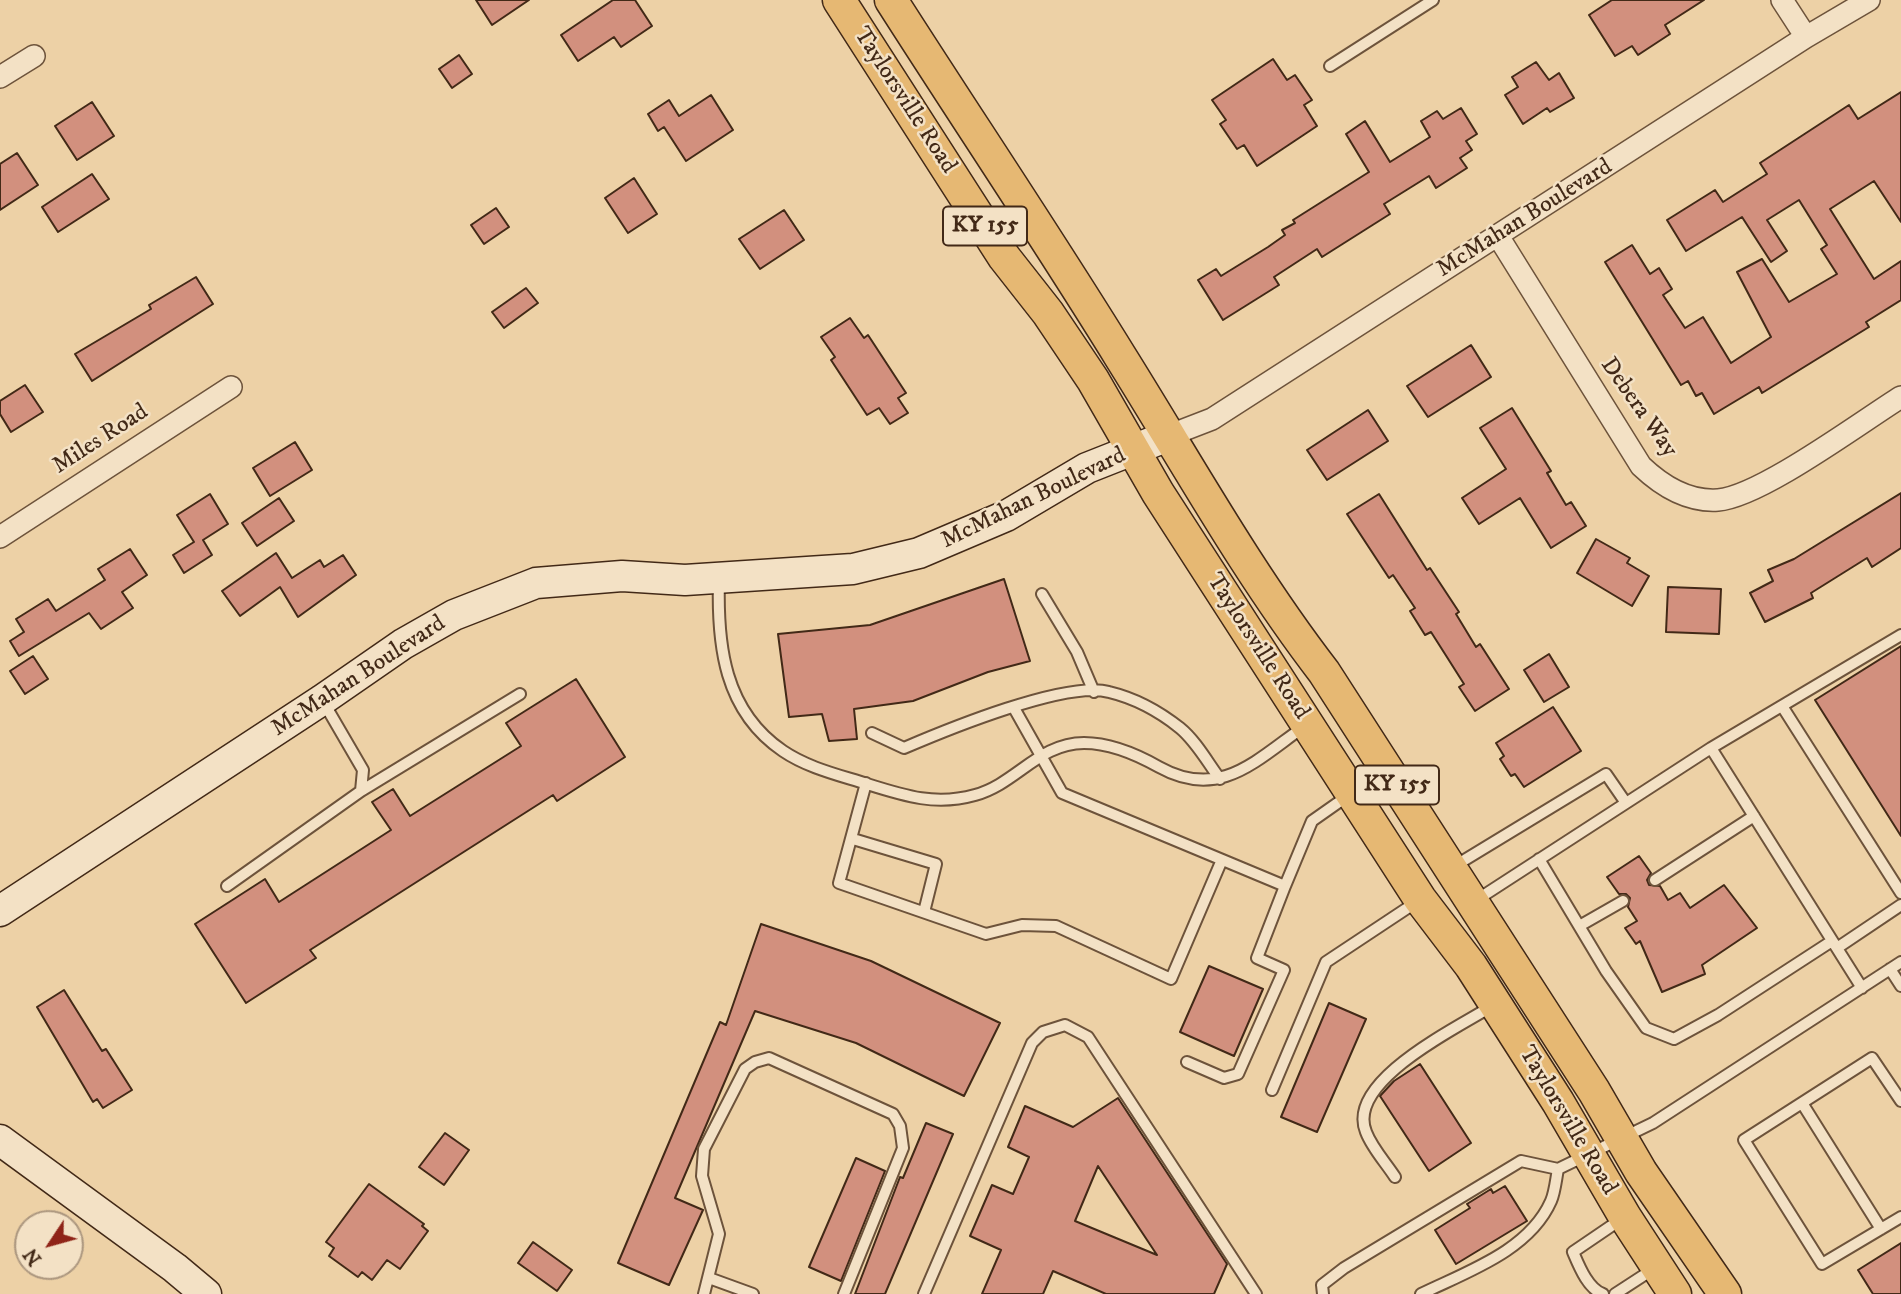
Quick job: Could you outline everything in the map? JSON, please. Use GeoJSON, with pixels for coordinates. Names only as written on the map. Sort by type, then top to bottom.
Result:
{"type":"FeatureCollection","features":[{"type":"Feature","properties":{"kind":"main road","name":"Taylorsville Road"},"geometry":{"type":"LineString","coordinates":[[839,0],[1004,257],[1048,313],[1093,380],[1133,450],[1352,794],[1420,899],[1495,1004],[1675,1294]]}},
{"type":"Feature","properties":{"kind":"main road","name":"Taylorsville Road"},"geometry":{"type":"LineString","coordinates":[[891,0],[1120,356],[1267,596],[1324,672],[1594,1091],[1641,1172],[1725,1294]]}},
{"type":"Feature","properties":{"kind":"street"},"geometry":{"type":"LineString","coordinates":[[1782,0],[1805,37]]}},
{"type":"Feature","properties":{"kind":"street","name":"McMahan Boulevard"},"geometry":{"type":"LineString","coordinates":[[0,911],[323,700],[403,644],[454,615],[536,583],[622,576],[685,580],[853,569],[919,553],[1006,516],[1087,468],[1212,419],[1805,37],[1869,0]]}},
{"type":"Feature","properties":{"kind":"street"},"geometry":{"type":"LineString","coordinates":[[0,77],[34,56]]}},
{"type":"Feature","properties":{"kind":"street","name":"Debera Way"},"geometry":{"type":"LineString","coordinates":[[1498,236],[1641,466],[1667,488],[1691,498],[1733,498],[1761,485],[1901,397]]}},
{"type":"Feature","properties":{"kind":"street","name":"Miles Road"},"geometry":{"type":"LineString","coordinates":[[0,537],[231,387]]}},
{"type":"Feature","properties":{"kind":"street"},"geometry":{"type":"LineString","coordinates":[[0,1140],[175,1268],[205,1294]]}},
{"type":"Feature","properties":{"kind":"lane"},"geometry":{"type":"LineString","coordinates":[[1330,66],[1433,0]]}},
{"type":"Feature","properties":{"kind":"lane"},"geometry":{"type":"LineString","coordinates":[[719,578],[718,621],[721,653],[730,684],[740,703],[767,737],[783,751],[811,765],[920,800],[942,802],[977,795],[999,786],[1040,755],[1060,747],[1084,743],[1115,747],[1174,775],[1197,782],[1220,779],[1242,768],[1308,724]]}},
{"type":"Feature","properties":{"kind":"lane"},"geometry":{"type":"LineString","coordinates":[[1042,594],[1077,652],[1094,692]]}},
{"type":"Feature","properties":{"kind":"lane"},"geometry":{"type":"LineString","coordinates":[[1473,903],[1711,748],[1901,635]]}},
{"type":"Feature","properties":{"kind":"lane"},"geometry":{"type":"LineString","coordinates":[[872,733],[904,748],[974,719],[1058,694],[1107,691],[1154,710],[1183,730],[1220,779]]}},
{"type":"Feature","properties":{"kind":"lane"},"geometry":{"type":"LineString","coordinates":[[227,886],[361,791],[520,694]]}},
{"type":"Feature","properties":{"kind":"lane"},"geometry":{"type":"LineString","coordinates":[[323,700],[363,770],[361,791]]}},
{"type":"Feature","properties":{"kind":"lane"},"geometry":{"type":"LineString","coordinates":[[1783,706],[1901,893]]}},
{"type":"Feature","properties":{"kind":"lane"},"geometry":{"type":"LineString","coordinates":[[1014,708],[1062,793],[1221,862],[1285,886]]}},
{"type":"Feature","properties":{"kind":"lane"},"geometry":{"type":"LineString","coordinates":[[1711,748],[1862,988]]}},
{"type":"Feature","properties":{"kind":"lane"},"geometry":{"type":"LineString","coordinates":[[1451,869],[1606,774],[1626,803]]}},
{"type":"Feature","properties":{"kind":"lane"},"geometry":{"type":"LineString","coordinates":[[866,783],[839,883],[986,934],[1022,925],[1056,926],[1171,979],[1221,862]]}},
{"type":"Feature","properties":{"kind":"lane"},"geometry":{"type":"LineString","coordinates":[[1187,1062],[1224,1078],[1238,1074],[1284,970],[1257,958],[1285,886],[1312,821],[1352,794]]}},
{"type":"Feature","properties":{"kind":"lane"},"geometry":{"type":"LineString","coordinates":[[1655,880],[1754,816]]}},
{"type":"Feature","properties":{"kind":"lane"},"geometry":{"type":"LineString","coordinates":[[853,839],[936,864],[924,912]]}},
{"type":"Feature","properties":{"kind":"lane"},"geometry":{"type":"LineString","coordinates":[[1539,859],[1581,925],[1606,971],[1646,1028],[1674,1039],[1901,905]]}},
{"type":"Feature","properties":{"kind":"lane"},"geometry":{"type":"LineString","coordinates":[[1272,1090],[1326,962],[1420,899]]}},
{"type":"Feature","properties":{"kind":"lane"},"geometry":{"type":"LineString","coordinates":[[1581,925],[1623,901]]}},
{"type":"Feature","properties":{"kind":"lane"},"geometry":{"type":"LineString","coordinates":[[1323,1294],[1322,1285],[1344,1268],[1521,1161],[1558,1169],[1653,1123],[1901,962]]}},
{"type":"Feature","properties":{"kind":"lane"},"geometry":{"type":"LineString","coordinates":[[1890,969],[1901,986]]}},
{"type":"Feature","properties":{"kind":"lane"},"geometry":{"type":"LineString","coordinates":[[1395,1177],[1365,1131],[1364,1117],[1370,1097],[1396,1067],[1495,1004]]}},
{"type":"Feature","properties":{"kind":"lane"},"geometry":{"type":"LineString","coordinates":[[924,1294],[1032,1043],[1042,1032],[1065,1025],[1088,1037],[1256,1294]]}},
{"type":"Feature","properties":{"kind":"lane"},"geometry":{"type":"LineString","coordinates":[[704,1294],[719,1234],[702,1176],[704,1149],[745,1069],[755,1062],[769,1058],[893,1114],[900,1126],[903,1148],[844,1294]]}},
{"type":"Feature","properties":{"kind":"lane"},"geometry":{"type":"LineString","coordinates":[[1901,1101],[1872,1058],[1744,1140],[1822,1264],[1901,1217]]}},
{"type":"Feature","properties":{"kind":"lane"},"geometry":{"type":"LineString","coordinates":[[1802,1103],[1881,1229]]}},
{"type":"Feature","properties":{"kind":"lane"},"geometry":{"type":"LineString","coordinates":[[1421,1294],[1512,1248],[1534,1226],[1551,1201],[1558,1169]]}},
{"type":"Feature","properties":{"kind":"lane"},"geometry":{"type":"LineString","coordinates":[[1603,1294],[1597,1292],[1573,1252],[1625,1217]]}},
{"type":"Feature","properties":{"kind":"lane"},"geometry":{"type":"LineString","coordinates":[[1615,1294],[1657,1266]]}},
{"type":"Feature","properties":{"kind":"lane"},"geometry":{"type":"LineString","coordinates":[[709,1278],[753,1294]]}},
{"type":"Feature","properties":{"kind":"building"},"geometry":{"type":"Polygon","coordinates":[[[476,0],[529,0],[492,25],[476,0]]]}},
{"type":"Feature","properties":{"kind":"building"},"geometry":{"type":"Polygon","coordinates":[[[613,0],[635,0],[652,26],[621,47],[614,37],[578,61],[561,35],[613,0]]]}},
{"type":"Feature","properties":{"kind":"building"},"geometry":{"type":"Polygon","coordinates":[[[1612,0],[1704,0],[1665,25],[1670,34],[1638,55],[1632,46],[1615,56],[1589,15],[1612,0]]]}},
{"type":"Feature","properties":{"kind":"building"},"geometry":{"type":"Polygon","coordinates":[[[459,55],[472,74],[452,88],[439,69],[459,55]]]}},
{"type":"Feature","properties":{"kind":"building"},"geometry":{"type":"Polygon","coordinates":[[[1273,59],[1287,80],[1295,75],[1312,100],[1304,105],[1317,126],[1257,166],[1244,145],[1237,149],[1220,124],[1226,120],[1212,100],[1273,59]]]}},
{"type":"Feature","properties":{"kind":"building"},"geometry":{"type":"Polygon","coordinates":[[[1536,62],[1549,80],[1559,73],[1574,98],[1550,112],[1547,108],[1523,124],[1505,95],[1518,87],[1512,77],[1536,62]]]}},
{"type":"Feature","properties":{"kind":"building"},"geometry":{"type":"Polygon","coordinates":[[[1901,92],[1901,222],[1874,181],[1830,209],[1874,279],[1901,261],[1901,300],[1866,322],[1869,327],[1762,393],[1759,387],[1714,414],[1702,393],[1696,396],[1688,381],[1681,385],[1605,262],[1632,245],[1650,274],[1659,268],[1672,289],[1663,295],[1685,328],[1703,317],[1731,363],[1771,337],[1737,272],[1762,259],[1789,302],[1837,274],[1821,249],[1827,245],[1799,200],[1767,220],[1787,251],[1771,262],[1742,217],[1686,251],[1667,220],[1715,190],[1723,202],[1767,174],[1760,163],[1849,105],[1858,119],[1901,92]]]}},
{"type":"Feature","properties":{"kind":"building"},"geometry":{"type":"Polygon","coordinates":[[[711,95],[733,130],[686,161],[664,127],[658,131],[648,114],[669,100],[679,116],[711,95]]]}},
{"type":"Feature","properties":{"kind":"building"},"geometry":{"type":"Polygon","coordinates":[[[92,102],[114,136],[77,160],[55,126],[92,102]]]}},
{"type":"Feature","properties":{"kind":"building"},"geometry":{"type":"Polygon","coordinates":[[[1461,108],[1477,134],[1466,141],[1472,150],[1460,158],[1467,168],[1436,188],[1429,176],[1384,204],[1390,214],[1322,257],[1317,249],[1274,277],[1279,285],[1223,320],[1198,280],[1216,269],[1221,276],[1268,247],[1285,235],[1282,230],[1295,223],[1293,220],[1369,172],[1346,134],[1365,121],[1390,162],[1430,137],[1421,121],[1437,111],[1443,119],[1461,108]]]}},
{"type":"Feature","properties":{"kind":"building"},"geometry":{"type":"Polygon","coordinates":[[[17,153],[38,185],[0,210],[0,164],[17,153]]]}},
{"type":"Feature","properties":{"kind":"building"},"geometry":{"type":"Polygon","coordinates":[[[92,174],[109,199],[58,232],[42,207],[92,174]]]}},
{"type":"Feature","properties":{"kind":"building"},"geometry":{"type":"Polygon","coordinates":[[[634,178],[657,214],[628,233],[605,198],[634,178]]]}},
{"type":"Feature","properties":{"kind":"building"},"geometry":{"type":"Polygon","coordinates":[[[496,208],[509,227],[484,244],[471,225],[496,208]]]}},
{"type":"Feature","properties":{"kind":"building"},"geometry":{"type":"Polygon","coordinates":[[[784,210],[804,240],[760,269],[739,239],[784,210]]]}},
{"type":"Feature","properties":{"kind":"building"},"geometry":{"type":"Polygon","coordinates":[[[196,277],[213,304],[92,381],[75,354],[151,309],[149,305],[196,277]]]}},
{"type":"Feature","properties":{"kind":"building"},"geometry":{"type":"Polygon","coordinates":[[[526,288],[538,303],[504,328],[492,312],[526,288]]]}},
{"type":"Feature","properties":{"kind":"building"},"geometry":{"type":"Polygon","coordinates":[[[850,318],[864,338],[868,335],[906,393],[898,398],[908,413],[890,424],[879,408],[867,415],[831,360],[835,357],[821,337],[850,318]]]}},
{"type":"Feature","properties":{"kind":"building"},"geometry":{"type":"Polygon","coordinates":[[[1471,345],[1491,377],[1428,417],[1407,386],[1471,345]]]}},
{"type":"Feature","properties":{"kind":"building"},"geometry":{"type":"Polygon","coordinates":[[[25,385],[43,412],[11,432],[0,414],[0,401],[25,385]]]}},
{"type":"Feature","properties":{"kind":"building"},"geometry":{"type":"Polygon","coordinates":[[[1512,408],[1551,471],[1547,473],[1566,505],[1571,502],[1586,526],[1551,548],[1520,498],[1479,524],[1462,498],[1506,469],[1480,428],[1512,408]]]}},
{"type":"Feature","properties":{"kind":"building"},"geometry":{"type":"Polygon","coordinates":[[[1368,410],[1388,441],[1327,480],[1307,450],[1368,410]]]}},
{"type":"Feature","properties":{"kind":"building"},"geometry":{"type":"Polygon","coordinates":[[[295,442],[312,470],[270,496],[253,468],[295,442]]]}},
{"type":"Feature","properties":{"kind":"building"},"geometry":{"type":"Polygon","coordinates":[[[1901,493],[1901,548],[1872,567],[1867,558],[1811,593],[1813,598],[1765,622],[1750,593],[1773,581],[1768,570],[1794,559],[1901,493]]]}},
{"type":"Feature","properties":{"kind":"building"},"geometry":{"type":"Polygon","coordinates":[[[210,494],[228,524],[203,540],[212,555],[184,573],[173,555],[194,542],[177,515],[210,494]]]}},
{"type":"Feature","properties":{"kind":"building"},"geometry":{"type":"Polygon","coordinates":[[[1379,494],[1427,570],[1430,568],[1459,612],[1456,614],[1476,647],[1480,644],[1509,689],[1475,711],[1459,687],[1464,684],[1431,632],[1425,635],[1410,611],[1415,608],[1393,575],[1389,578],[1347,514],[1379,494]]]}},
{"type":"Feature","properties":{"kind":"building"},"geometry":{"type":"Polygon","coordinates":[[[279,498],[294,521],[257,546],[242,523],[279,498]]]}},
{"type":"Feature","properties":{"kind":"building"},"geometry":{"type":"Polygon","coordinates":[[[1596,539],[1630,558],[1627,563],[1649,576],[1632,606],[1577,573],[1596,539]]]}},
{"type":"Feature","properties":{"kind":"building"},"geometry":{"type":"Polygon","coordinates":[[[130,549],[147,575],[122,592],[133,608],[101,629],[89,613],[19,656],[10,641],[24,632],[16,619],[48,599],[56,611],[105,580],[98,569],[130,549]]]}},
{"type":"Feature","properties":{"kind":"building"},"geometry":{"type":"Polygon","coordinates":[[[276,553],[292,578],[320,560],[324,567],[343,555],[356,575],[298,617],[280,587],[240,616],[222,591],[276,553]]]}},
{"type":"Feature","properties":{"kind":"building"},"geometry":{"type":"Polygon","coordinates":[[[1004,579],[1030,661],[988,672],[913,701],[854,709],[857,739],[829,741],[822,714],[789,717],[778,634],[870,625],[1004,579]]]}},
{"type":"Feature","properties":{"kind":"building"},"geometry":{"type":"Polygon","coordinates":[[[1668,587],[1721,589],[1719,634],[1666,632],[1668,587]]]}},
{"type":"Feature","properties":{"kind":"building"},"geometry":{"type":"Polygon","coordinates":[[[1901,646],[1901,836],[1815,700],[1901,646]]]}},
{"type":"Feature","properties":{"kind":"building"},"geometry":{"type":"Polygon","coordinates":[[[1549,654],[1569,687],[1544,702],[1524,670],[1549,654]]]}},
{"type":"Feature","properties":{"kind":"building"},"geometry":{"type":"Polygon","coordinates":[[[33,656],[48,679],[25,694],[10,671],[33,656]]]}},
{"type":"Feature","properties":{"kind":"building"},"geometry":{"type":"Polygon","coordinates":[[[576,679],[625,757],[557,801],[553,795],[310,950],[316,958],[246,1003],[195,924],[265,879],[279,902],[391,830],[372,802],[393,789],[410,816],[521,746],[506,723],[576,679]]]}},
{"type":"Feature","properties":{"kind":"building"},"geometry":{"type":"Polygon","coordinates":[[[1553,707],[1581,751],[1524,787],[1515,774],[1511,776],[1500,759],[1504,756],[1496,743],[1553,707]]]}},
{"type":"Feature","properties":{"kind":"building"},"geometry":{"type":"Polygon","coordinates":[[[1639,856],[1651,873],[1647,880],[1649,885],[1660,886],[1668,900],[1680,893],[1690,908],[1724,885],[1757,928],[1702,965],[1705,974],[1662,992],[1640,941],[1636,944],[1625,928],[1637,921],[1628,907],[1630,898],[1626,894],[1619,894],[1607,877],[1639,856]]]}},
{"type":"Feature","properties":{"kind":"building"},"geometry":{"type":"Polygon","coordinates":[[[761,924],[871,961],[1000,1023],[964,1096],[856,1043],[755,1011],[675,1198],[703,1210],[669,1285],[618,1263],[720,1022],[726,1025],[761,924]]]}},
{"type":"Feature","properties":{"kind":"building"},"geometry":{"type":"Polygon","coordinates":[[[1209,966],[1263,989],[1234,1056],[1180,1032],[1209,966]]]}},
{"type":"Feature","properties":{"kind":"building"},"geometry":{"type":"Polygon","coordinates":[[[64,990],[102,1051],[106,1049],[132,1090],[103,1108],[97,1099],[93,1102],[37,1007],[64,990]]]}},
{"type":"Feature","properties":{"kind":"building"},"geometry":{"type":"Polygon","coordinates":[[[1329,1003],[1366,1019],[1317,1132],[1281,1117],[1329,1003]]]}},
{"type":"Feature","properties":{"kind":"building"},"geometry":{"type":"Polygon","coordinates":[[[1420,1064],[1471,1143],[1429,1171],[1380,1096],[1394,1081],[1420,1064]]]}},
{"type":"Feature","properties":{"kind":"building"},"geometry":{"type":"Polygon","coordinates":[[[1118,1098],[1227,1264],[1214,1294],[1106,1294],[1053,1271],[1043,1294],[982,1294],[1001,1250],[970,1236],[992,1185],[1013,1194],[1029,1157],[1008,1147],[1025,1106],[1073,1127],[1118,1098]],[[1098,1166],[1075,1221],[1157,1255],[1098,1166]]]}},
{"type":"Feature","properties":{"kind":"building"},"geometry":{"type":"Polygon","coordinates":[[[926,1123],[953,1134],[885,1294],[855,1294],[900,1177],[903,1178],[926,1123]]]}},
{"type":"Feature","properties":{"kind":"building"},"geometry":{"type":"Polygon","coordinates":[[[445,1133],[469,1150],[444,1185],[419,1167],[445,1133]]]}},
{"type":"Feature","properties":{"kind":"building"},"geometry":{"type":"Polygon","coordinates":[[[856,1158],[885,1171],[841,1281],[809,1267],[856,1158]]]}},
{"type":"Feature","properties":{"kind":"building"},"geometry":{"type":"Polygon","coordinates":[[[369,1184],[424,1224],[422,1226],[428,1231],[400,1269],[387,1260],[372,1280],[362,1272],[358,1277],[329,1256],[334,1248],[326,1242],[369,1184]]]}},
{"type":"Feature","properties":{"kind":"building"},"geometry":{"type":"Polygon","coordinates":[[[1505,1186],[1527,1221],[1456,1264],[1435,1230],[1470,1208],[1467,1204],[1491,1189],[1493,1193],[1505,1186]]]}},
{"type":"Feature","properties":{"kind":"building"},"geometry":{"type":"Polygon","coordinates":[[[533,1242],[572,1270],[557,1291],[518,1263],[533,1242]]]}},
{"type":"Feature","properties":{"kind":"building"},"geometry":{"type":"Polygon","coordinates":[[[1901,1243],[1901,1294],[1873,1294],[1858,1270],[1901,1243]]]}}]}
